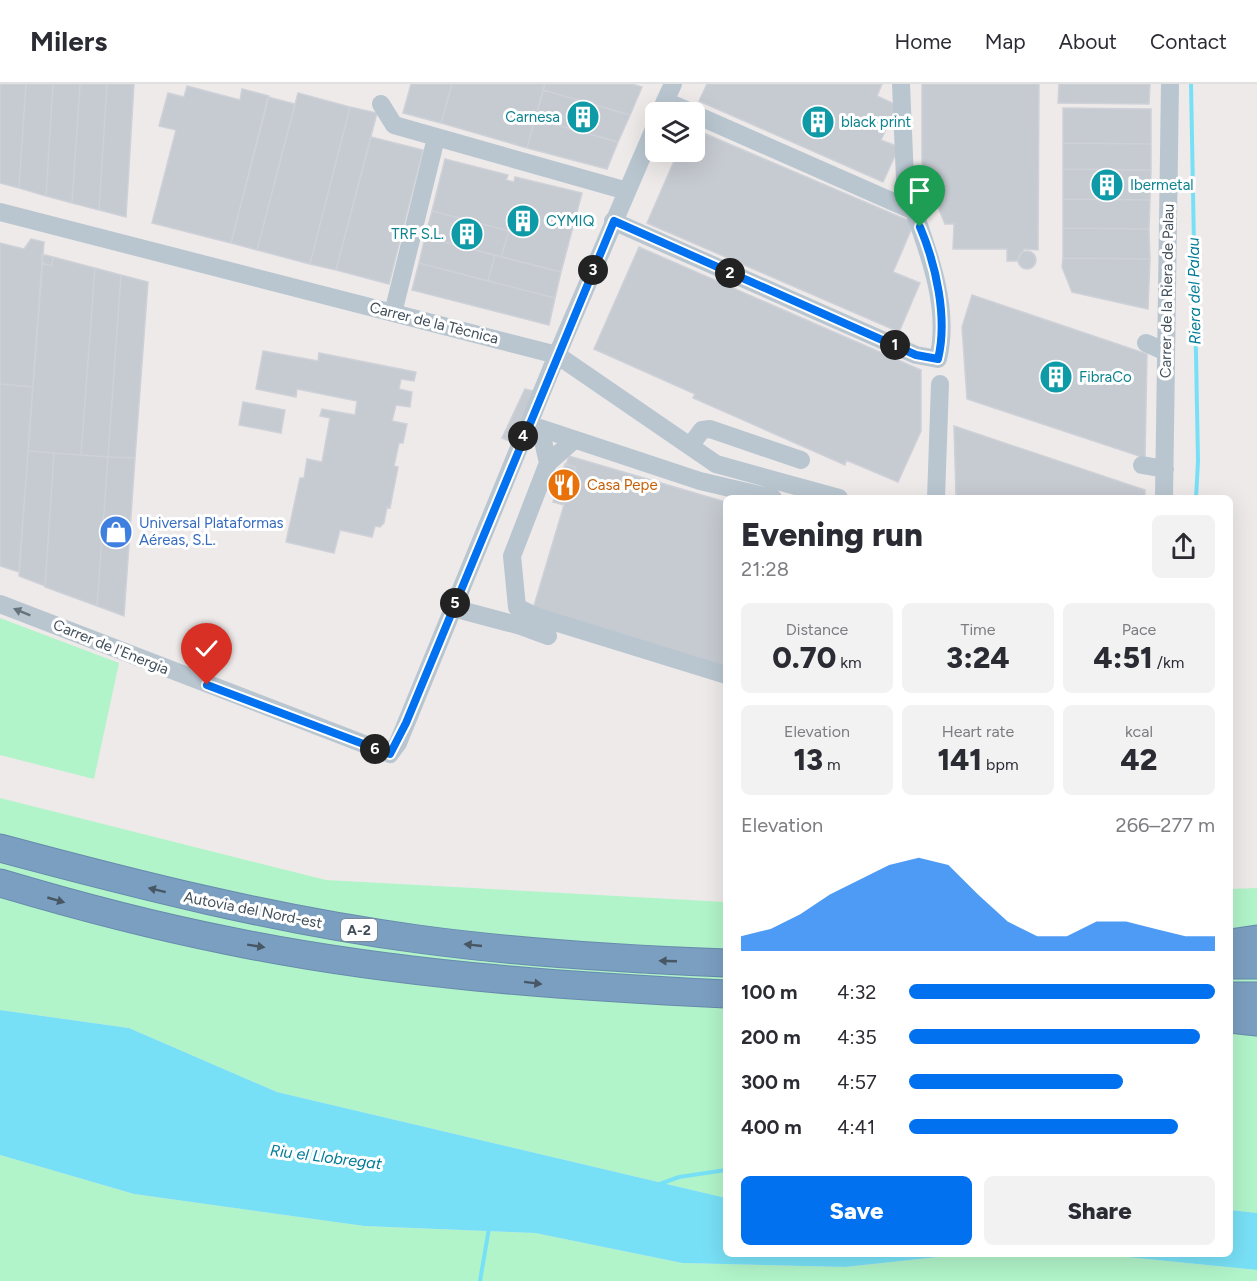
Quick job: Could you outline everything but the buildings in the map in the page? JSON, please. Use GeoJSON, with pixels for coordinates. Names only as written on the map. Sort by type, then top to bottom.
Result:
{"type":"FeatureCollection","features":[{"type":"Feature","properties":{"kind":"highway","name":"Autovia del Nord-est"},"geometry":{"type":"LineString","coordinates":[[0,848],[183,896],[273,915],[418,939],[595,958],[723,963]]}},
{"type":"Feature","properties":{"kind":"highway","name":"A-2"},"geometry":{"type":"LineString","coordinates":[[0,883],[72,904],[225,941],[382,965],[563,986],[723,994]]}},
{"type":"Feature","properties":{"kind":"highway"},"geometry":{"type":"LineString","coordinates":[[1233,943],[1257,939]]}},
{"type":"Feature","properties":{"kind":"highway"},"geometry":{"type":"LineString","coordinates":[[1233,965],[1257,965]]}},
{"type":"Feature","properties":{"kind":"highway"},"geometry":{"type":"LineString","coordinates":[[1233,996],[1257,996]]}},
{"type":"Feature","properties":{"kind":"highway"},"geometry":{"type":"LineString","coordinates":[[1233,1019],[1257,1022]]}},
{"type":"Feature","properties":{"kind":"street"},"geometry":{"type":"LineString","coordinates":[[614,221],[916,355],[938,359],[941,346],[940,300],[926,242],[905,179],[901,84]]}},
{"type":"Feature","properties":{"kind":"street","name":"Carrer de la Riera de Palau"},"geometry":{"type":"LineString","coordinates":[[1164,495],[1170,84]]}},
{"type":"Feature","properties":{"kind":"street"},"geometry":{"type":"LineString","coordinates":[[381,104],[394,124],[436,138],[627,191]]}},
{"type":"Feature","properties":{"kind":"street"},"geometry":{"type":"LineString","coordinates":[[705,118],[914,211]]}},
{"type":"Feature","properties":{"kind":"street"},"geometry":{"type":"LineString","coordinates":[[393,313],[436,138]]}},
{"type":"Feature","properties":{"kind":"street"},"geometry":{"type":"LineString","coordinates":[[548,636],[453,608],[534,426],[556,355],[645,149]]}},
{"type":"Feature","properties":{"kind":"street","name":"Carrer de la Tècnica"},"geometry":{"type":"LineString","coordinates":[[0,212],[556,355],[716,464],[828,495]]}},
{"type":"Feature","properties":{"kind":"street"},"geometry":{"type":"LineString","coordinates":[[1146,343],[1166,352]]}},
{"type":"Feature","properties":{"kind":"street"},"geometry":{"type":"LineString","coordinates":[[936,495],[940,384]]}},
{"type":"Feature","properties":{"kind":"street"},"geometry":{"type":"LineString","coordinates":[[534,426],[700,481],[760,495]]}},
{"type":"Feature","properties":{"kind":"street"},"geometry":{"type":"LineString","coordinates":[[534,426],[548,463]]}},
{"type":"Feature","properties":{"kind":"street"},"geometry":{"type":"LineString","coordinates":[[690,446],[702,430],[710,429],[801,460]]}},
{"type":"Feature","properties":{"kind":"street"},"geometry":{"type":"LineString","coordinates":[[574,440],[548,463],[512,556],[517,607],[535,616],[723,674]]}},
{"type":"Feature","properties":{"kind":"street"},"geometry":{"type":"LineString","coordinates":[[1142,465],[1164,469]]}},
{"type":"Feature","properties":{"kind":"street","name":"Carrer de l'Energia"},"geometry":{"type":"LineString","coordinates":[[0,604],[390,754],[398,743],[453,608]]}},
{"type":"Feature","properties":{"kind":"green space"},"geometry":{"type":"Polygon","coordinates":[[[0,618],[119,663],[94,779],[0,755],[0,618]]]}},
{"type":"Feature","properties":{"kind":"green space"},"geometry":{"type":"Polygon","coordinates":[[[0,798],[326,880],[723,902],[723,1197],[277,1092],[129,1028],[0,1010],[0,798]]]}},
{"type":"Feature","properties":{"kind":"green space"},"geometry":{"type":"Polygon","coordinates":[[[1257,888],[1257,1213],[1233,1210],[1233,889],[1257,888]]]}},
{"type":"Feature","properties":{"kind":"green space"},"geometry":{"type":"Polygon","coordinates":[[[0,1155],[134,1194],[364,1226],[535,1233],[682,1263],[845,1267],[938,1257],[1127,1257],[1257,1270],[1257,1281],[0,1281],[0,1155]]]}},
{"type":"Feature","properties":{"kind":"water","name":"Riu el Llobregat"},"geometry":{"type":"Polygon","coordinates":[[[0,1010],[129,1028],[277,1092],[723,1197],[723,1257],[938,1257],[845,1267],[682,1263],[535,1233],[364,1226],[134,1194],[0,1155],[0,1010]]]}},
{"type":"Feature","properties":{"kind":"water"},"geometry":{"type":"Polygon","coordinates":[[[1233,1210],[1257,1213],[1257,1270],[1127,1257],[1233,1257],[1233,1210]]]}},
{"type":"Feature","properties":{"kind":"waterway","name":"Riera del Palau"},"geometry":{"type":"LineString","coordinates":[[1191,84],[1198,461],[1196,495]]}},
{"type":"Feature","properties":{"kind":"waterway","name":"Riera del Palau"},"geometry":{"type":"LineString","coordinates":[[657,1185],[679,1177],[723,1170]]}},
{"type":"Feature","properties":{"kind":"waterway"},"geometry":{"type":"LineString","coordinates":[[480,1281],[489,1228]]}},
{"type":"Feature","properties":{"kind":"place","name":"Carnesa"},"geometry":{"type":"Point","coordinates":[583,117]}},
{"type":"Feature","properties":{"kind":"place","name":"black print"},"geometry":{"type":"Point","coordinates":[818,122]}},
{"type":"Feature","properties":{"kind":"place","name":"Ibermetal"},"geometry":{"type":"Point","coordinates":[1107,185]}},
{"type":"Feature","properties":{"kind":"place","name":"CYMIQ"},"geometry":{"type":"Point","coordinates":[523,221]}},
{"type":"Feature","properties":{"kind":"place","name":"TRF S.L."},"geometry":{"type":"Point","coordinates":[467,234]}},
{"type":"Feature","properties":{"kind":"place","name":"FibraCo"},"geometry":{"type":"Point","coordinates":[1056,377]}},
{"type":"Feature","properties":{"kind":"place","name":"Casa Pepe"},"geometry":{"type":"Point","coordinates":[564,485]}},
{"type":"Feature","properties":{"kind":"place","name":"Universal Plataformas Aéreas, S.L."},"geometry":{"type":"Point","coordinates":[116,532]}},
{"type":"Feature","properties":{"kind":"route"},"geometry":{"type":"LineString","coordinates":[[207,685],[390,754],[398,743],[556,355],[614,221],[916,355],[938,359],[941,346],[940,300],[926,242],[920,227]]}}]}
